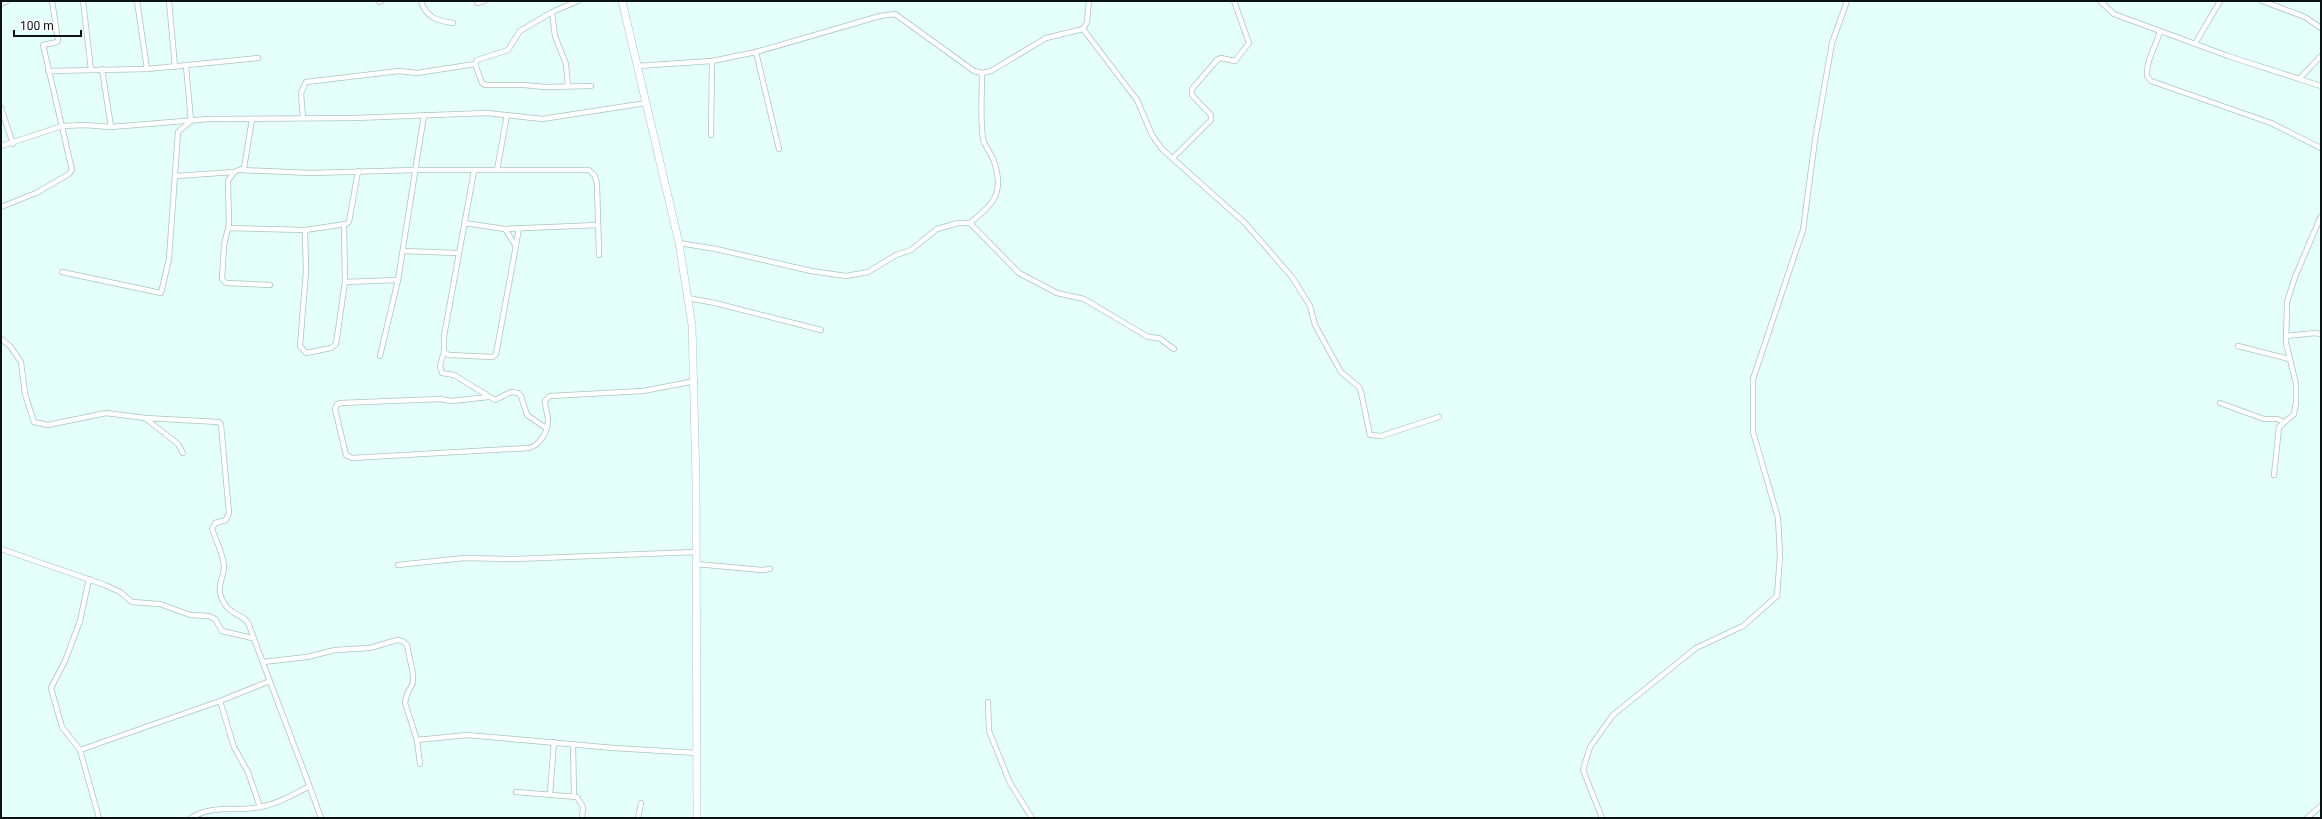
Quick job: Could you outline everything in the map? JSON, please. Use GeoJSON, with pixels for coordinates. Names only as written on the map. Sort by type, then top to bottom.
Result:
{"type":"FeatureCollection","features":[{"type":"Feature","properties":{"kind":"main road"},"geometry":{"type":"LineString","coordinates":[[622,1],[679,243],[692,325],[695,381],[697,818]]}},
{"type":"Feature","properties":{"kind":"street"},"geometry":{"type":"LineString","coordinates":[[1,4],[7,1]]}},
{"type":"Feature","properties":{"kind":"street"},"geometry":{"type":"LineString","coordinates":[[1,207],[36,193],[69,174],[72,170],[43,45],[57,42],[58,40],[52,1]]}},
{"type":"Feature","properties":{"kind":"street"},"geometry":{"type":"LineString","coordinates":[[83,1],[91,70]]}},
{"type":"Feature","properties":{"kind":"street"},"geometry":{"type":"LineString","coordinates":[[137,1],[147,68]]}},
{"type":"Feature","properties":{"kind":"street"},"geometry":{"type":"LineString","coordinates":[[170,1],[175,66]]}},
{"type":"Feature","properties":{"kind":"street"},"geometry":{"type":"LineString","coordinates":[[421,1],[430,16],[441,22],[453,23]]}},
{"type":"Feature","properties":{"kind":"street"},"geometry":{"type":"LineString","coordinates":[[477,3],[484,1]]}},
{"type":"Feature","properties":{"kind":"street"},"geometry":{"type":"LineString","coordinates":[[303,118],[301,93],[303,86],[312,80],[399,72],[417,73],[475,64],[477,60],[508,50],[520,31],[552,12],[578,1]]}},
{"type":"Feature","properties":{"kind":"street"},"geometry":{"type":"LineString","coordinates":[[637,66],[712,61],[756,52],[880,16],[895,14],[974,71],[982,74],[990,72],[1046,38],[1083,29],[1087,22],[1089,1]]}},
{"type":"Feature","properties":{"kind":"street"},"geometry":{"type":"LineString","coordinates":[[1173,158],[1211,120],[1211,115],[1192,95],[1192,89],[1217,60],[1221,58],[1235,61],[1249,43],[1234,1]]}},
{"type":"Feature","properties":{"kind":"street"},"geometry":{"type":"LineString","coordinates":[[1602,818],[1583,770],[1590,747],[1613,715],[1696,648],[1743,626],[1777,596],[1780,555],[1778,518],[1753,432],[1753,379],[1803,230],[1815,140],[1832,43],[1847,1]]}},
{"type":"Feature","properties":{"kind":"street"},"geometry":{"type":"LineString","coordinates":[[2100,1],[2114,14],[2195,44],[2321,86]]}},
{"type":"Feature","properties":{"kind":"street"},"geometry":{"type":"LineString","coordinates":[[2195,44],[2220,1]]}},
{"type":"Feature","properties":{"kind":"street"},"geometry":{"type":"LineString","coordinates":[[2262,1],[2305,17],[2321,28]]}},
{"type":"Feature","properties":{"kind":"street"},"geometry":{"type":"LineString","coordinates":[[552,12],[555,36],[566,64],[568,86]]}},
{"type":"Feature","properties":{"kind":"street"},"geometry":{"type":"LineString","coordinates":[[1083,29],[1137,100],[1152,135],[1162,149],[1245,223],[1292,277],[1310,306],[1315,325],[1341,372],[1359,387],[1370,435],[1381,436],[1439,417]]}},
{"type":"Feature","properties":{"kind":"street"},"geometry":{"type":"LineString","coordinates":[[2160,31],[2152,49],[2147,70],[2147,76],[2151,81],[2271,123],[2321,148]]}},
{"type":"Feature","properties":{"kind":"street"},"geometry":{"type":"LineString","coordinates":[[756,52],[779,149]]}},
{"type":"Feature","properties":{"kind":"street"},"geometry":{"type":"LineString","coordinates":[[2299,79],[2321,56]]}},
{"type":"Feature","properties":{"kind":"street"},"geometry":{"type":"LineString","coordinates":[[48,71],[186,66],[258,58]]}},
{"type":"Feature","properties":{"kind":"street"},"geometry":{"type":"LineString","coordinates":[[711,135],[712,61]]}},
{"type":"Feature","properties":{"kind":"street"},"geometry":{"type":"LineString","coordinates":[[475,64],[482,83],[485,85],[591,86]]}},
{"type":"Feature","properties":{"kind":"street"},"geometry":{"type":"LineString","coordinates":[[186,66],[191,121]]}},
{"type":"Feature","properties":{"kind":"street"},"geometry":{"type":"LineString","coordinates":[[102,69],[111,127]]}},
{"type":"Feature","properties":{"kind":"street"},"geometry":{"type":"LineString","coordinates":[[679,243],[716,249],[811,271],[846,276],[868,272],[896,255],[911,250],[937,229],[958,223],[970,223],[992,205],[997,193],[998,179],[993,160],[983,139],[982,74]]}},
{"type":"Feature","properties":{"kind":"street"},"geometry":{"type":"LineString","coordinates":[[1,146],[13,144],[62,126],[84,125],[111,127],[191,121],[487,112],[542,120],[646,103]]}},
{"type":"Feature","properties":{"kind":"street"},"geometry":{"type":"LineString","coordinates":[[1,108],[13,144]]}},
{"type":"Feature","properties":{"kind":"street"},"geometry":{"type":"LineString","coordinates":[[380,356],[398,280],[424,115]]}},
{"type":"Feature","properties":{"kind":"street"},"geometry":{"type":"LineString","coordinates":[[497,170],[507,115]]}},
{"type":"Feature","properties":{"kind":"street"},"geometry":{"type":"LineString","coordinates":[[241,170],[244,168],[252,119]]}},
{"type":"Feature","properties":{"kind":"street"},"geometry":{"type":"LineString","coordinates":[[62,272],[161,293],[169,259],[178,132],[191,121]]}},
{"type":"Feature","properties":{"kind":"street"},"geometry":{"type":"LineString","coordinates":[[176,176],[234,172],[241,170],[311,173],[416,170],[589,170],[595,176],[597,184],[599,255]]}},
{"type":"Feature","properties":{"kind":"street"},"geometry":{"type":"LineString","coordinates":[[228,228],[305,230],[344,225],[349,222],[358,171]]}},
{"type":"Feature","properties":{"kind":"street"},"geometry":{"type":"LineString","coordinates":[[474,171],[444,336],[444,352],[441,371],[472,385],[488,397],[495,400],[510,392],[518,393],[522,396],[527,415],[546,428]]}},
{"type":"Feature","properties":{"kind":"street"},"geometry":{"type":"LineString","coordinates":[[234,172],[228,181],[228,228],[224,245],[222,273],[223,282],[270,285]]}},
{"type":"Feature","properties":{"kind":"street"},"geometry":{"type":"LineString","coordinates":[[2274,475],[2280,427],[2294,414],[2296,403],[2296,384],[2289,359],[2285,316],[2290,293],[2321,216]]}},
{"type":"Feature","properties":{"kind":"street"},"geometry":{"type":"LineString","coordinates":[[464,223],[505,229],[598,226]]}},
{"type":"Feature","properties":{"kind":"street"},"geometry":{"type":"LineString","coordinates":[[970,223],[1019,273],[1057,293],[1084,299],[1148,337],[1159,338],[1174,349]]}},
{"type":"Feature","properties":{"kind":"street"},"geometry":{"type":"LineString","coordinates":[[305,230],[306,271],[300,346],[306,353],[331,348],[336,344],[345,282],[344,225]]}},
{"type":"Feature","properties":{"kind":"street"},"geometry":{"type":"LineString","coordinates":[[444,352],[449,355],[495,356],[519,228]]}},
{"type":"Feature","properties":{"kind":"street"},"geometry":{"type":"LineString","coordinates":[[505,229],[516,246]]}},
{"type":"Feature","properties":{"kind":"street"},"geometry":{"type":"LineString","coordinates":[[403,251],[458,253]]}},
{"type":"Feature","properties":{"kind":"street"},"geometry":{"type":"LineString","coordinates":[[345,282],[398,280]]}},
{"type":"Feature","properties":{"kind":"street"},"geometry":{"type":"LineString","coordinates":[[688,298],[715,303],[820,330]]}},
{"type":"Feature","properties":{"kind":"street"},"geometry":{"type":"LineString","coordinates":[[2286,336],[2315,333],[2321,334]]}},
{"type":"Feature","properties":{"kind":"street"},"geometry":{"type":"LineString","coordinates":[[1,339],[10,346],[21,362],[25,394],[34,422],[48,425],[106,413],[145,418],[219,422],[221,425],[229,513],[226,520],[215,523],[212,529],[224,565],[219,592],[230,611],[246,619],[308,787],[321,818]]}},
{"type":"Feature","properties":{"kind":"street"},"geometry":{"type":"LineString","coordinates":[[2238,346],[2289,359]]}},
{"type":"Feature","properties":{"kind":"street"},"geometry":{"type":"LineString","coordinates":[[488,397],[452,401],[440,399],[341,403],[337,404],[335,410],[346,455],[352,458],[529,448],[538,444],[546,428],[548,422],[545,401],[554,395],[643,391],[695,381]]}},
{"type":"Feature","properties":{"kind":"street"},"geometry":{"type":"LineString","coordinates":[[2220,403],[2264,420],[2277,419],[2284,422]]}},
{"type":"Feature","properties":{"kind":"street"},"geometry":{"type":"LineString","coordinates":[[145,418],[178,444],[183,453]]}},
{"type":"Feature","properties":{"kind":"street"},"geometry":{"type":"LineString","coordinates":[[1,549],[89,578],[120,592],[132,602],[160,604],[190,615],[209,616],[215,619],[222,631],[252,638]]}},
{"type":"Feature","properties":{"kind":"street"},"geometry":{"type":"LineString","coordinates":[[398,565],[464,558],[515,559],[696,552]]}},
{"type":"Feature","properties":{"kind":"street"},"geometry":{"type":"LineString","coordinates":[[696,564],[762,570],[770,569]]}},
{"type":"Feature","properties":{"kind":"street"},"geometry":{"type":"LineString","coordinates":[[89,578],[80,621],[64,661],[50,688],[59,720],[67,735],[80,750],[100,818]]}},
{"type":"Feature","properties":{"kind":"street"},"geometry":{"type":"LineString","coordinates":[[263,662],[307,657],[335,650],[370,648],[397,640],[402,641],[406,645],[413,674],[413,683],[407,694],[406,703],[417,740],[420,764]]}},
{"type":"Feature","properties":{"kind":"street"},"geometry":{"type":"LineString","coordinates":[[80,750],[220,701],[270,681]]}},
{"type":"Feature","properties":{"kind":"street"},"geometry":{"type":"LineString","coordinates":[[220,701],[234,747],[248,772],[260,807]]}},
{"type":"Feature","properties":{"kind":"street"},"geometry":{"type":"LineString","coordinates":[[988,702],[989,731],[1010,783],[1032,818]]}},
{"type":"Feature","properties":{"kind":"street"},"geometry":{"type":"LineString","coordinates":[[417,740],[467,735],[697,753]]}},
{"type":"Feature","properties":{"kind":"street"},"geometry":{"type":"LineString","coordinates":[[550,794],[554,742]]}},
{"type":"Feature","properties":{"kind":"street"},"geometry":{"type":"LineString","coordinates":[[573,744],[574,796]]}},
{"type":"Feature","properties":{"kind":"street"},"geometry":{"type":"LineString","coordinates":[[191,818],[209,810],[260,807],[280,801],[308,787]]}},
{"type":"Feature","properties":{"kind":"street"},"geometry":{"type":"LineString","coordinates":[[516,792],[574,796],[581,801],[582,818]]}},
{"type":"Feature","properties":{"kind":"street"},"geometry":{"type":"LineString","coordinates":[[638,818],[641,804]]}},
{"type":"Feature","properties":{"kind":"street"},"geometry":{"type":"LineString","coordinates":[[2308,818],[2321,806]]}}]}
